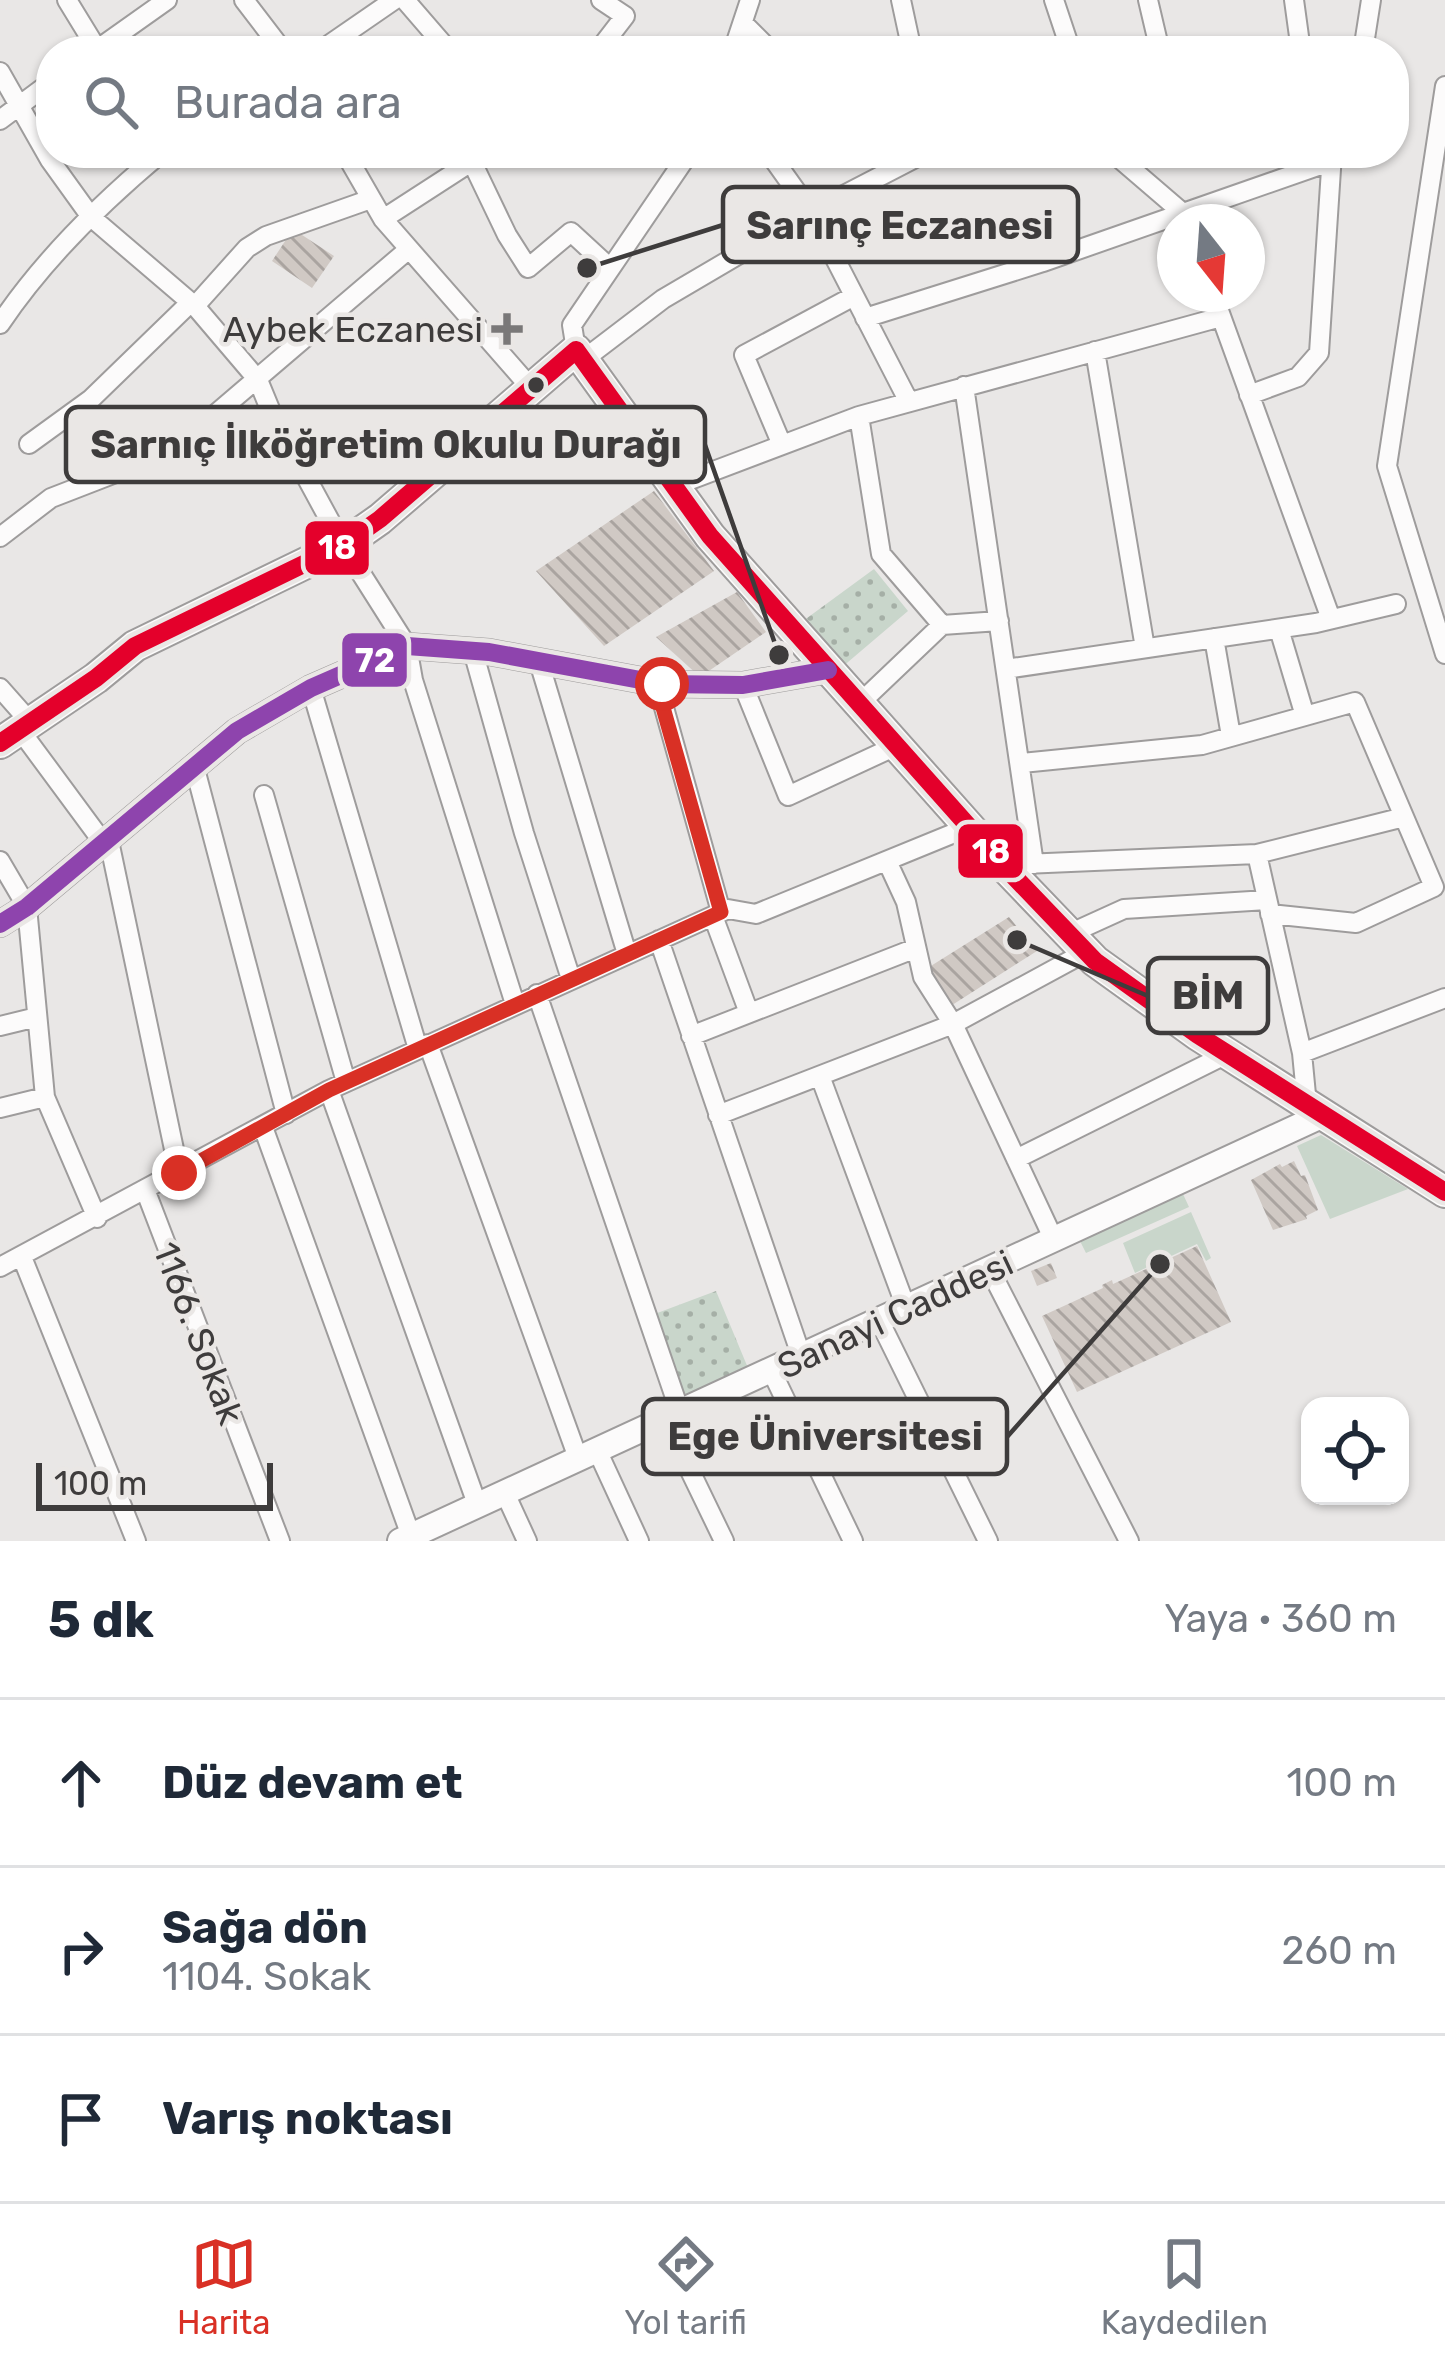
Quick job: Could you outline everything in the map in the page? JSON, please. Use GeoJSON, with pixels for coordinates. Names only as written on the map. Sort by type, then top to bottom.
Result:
{"type":"FeatureCollection","features":[{"type":"Feature","properties":{"kind":"main road"},"geometry":{"type":"LineString","coordinates":[[17,732],[135,646],[344,545],[531,388],[579,355],[710,536],[969,827],[1018,865],[1078,943],[1227,1054],[1445,1192]]}},
{"type":"Feature","properties":{"kind":"street"},"geometry":{"type":"LineString","coordinates":[[67,0],[88,36]]}},
{"type":"Feature","properties":{"kind":"street"},"geometry":{"type":"LineString","coordinates":[[116,36],[167,0]]}},
{"type":"Feature","properties":{"kind":"street"},"geometry":{"type":"LineString","coordinates":[[244,0],[272,36]]}},
{"type":"Feature","properties":{"kind":"street"},"geometry":{"type":"LineString","coordinates":[[342,36],[394,0]]}},
{"type":"Feature","properties":{"kind":"street"},"geometry":{"type":"LineString","coordinates":[[405,0],[436,36]]}},
{"type":"Feature","properties":{"kind":"street"},"geometry":{"type":"LineString","coordinates":[[601,0],[625,16],[610,36]]}},
{"type":"Feature","properties":{"kind":"street"},"geometry":{"type":"LineString","coordinates":[[739,36],[751,0]]}},
{"type":"Feature","properties":{"kind":"street"},"geometry":{"type":"LineString","coordinates":[[901,0],[909,36]]}},
{"type":"Feature","properties":{"kind":"street"},"geometry":{"type":"LineString","coordinates":[[1054,0],[1065,36]]}},
{"type":"Feature","properties":{"kind":"street"},"geometry":{"type":"LineString","coordinates":[[1148,0],[1156,36]]}},
{"type":"Feature","properties":{"kind":"street"},"geometry":{"type":"LineString","coordinates":[[1294,0],[1299,36]]}},
{"type":"Feature","properties":{"kind":"street"},"geometry":{"type":"LineString","coordinates":[[1365,36],[1371,0]]}},
{"type":"Feature","properties":{"kind":"street"},"geometry":{"type":"LineString","coordinates":[[743,23],[756,36]]}},
{"type":"Feature","properties":{"kind":"street"},"geometry":{"type":"LineString","coordinates":[[0,72],[36,137]]}},
{"type":"Feature","properties":{"kind":"street"},"geometry":{"type":"LineString","coordinates":[[1445,86],[1387,466],[1445,654]]}},
{"type":"Feature","properties":{"kind":"street"},"geometry":{"type":"LineString","coordinates":[[0,120],[36,93]]}},
{"type":"Feature","properties":{"kind":"street"},"geometry":{"type":"LineString","coordinates":[[56,168],[91,217],[193,304],[258,380],[344,545],[406,646],[515,1004]]}},
{"type":"Feature","properties":{"kind":"street"},"geometry":{"type":"LineString","coordinates":[[0,324],[24,289],[144,168]]}},
{"type":"Feature","properties":{"kind":"street"},"geometry":{"type":"LineString","coordinates":[[353,168],[382,218],[531,388]]}},
{"type":"Feature","properties":{"kind":"street"},"geometry":{"type":"LineString","coordinates":[[382,218],[461,168]]}},
{"type":"Feature","properties":{"kind":"street"},"geometry":{"type":"LineString","coordinates":[[482,168],[507,236],[528,268],[571,232],[610,268]]}},
{"type":"Feature","properties":{"kind":"street"},"geometry":{"type":"LineString","coordinates":[[679,168],[572,325],[579,355],[663,299],[896,168]]}},
{"type":"Feature","properties":{"kind":"street"},"geometry":{"type":"LineString","coordinates":[[785,168],[909,402]]}},
{"type":"Feature","properties":{"kind":"street"},"geometry":{"type":"LineString","coordinates":[[1130,168],[1169,204]]}},
{"type":"Feature","properties":{"kind":"street"},"geometry":{"type":"LineString","coordinates":[[1219,204],[1305,168]]}},
{"type":"Feature","properties":{"kind":"street"},"geometry":{"type":"LineString","coordinates":[[1249,395],[1298,377],[1319,352],[1331,168]]}},
{"type":"Feature","properties":{"kind":"street"},"geometry":{"type":"LineString","coordinates":[[28,444],[91,399],[247,248],[266,236],[371,199]]}},
{"type":"Feature","properties":{"kind":"street"},"geometry":{"type":"LineString","coordinates":[[1027,208],[1043,262]]}},
{"type":"Feature","properties":{"kind":"street"},"geometry":{"type":"LineString","coordinates":[[865,318],[1157,227]]}},
{"type":"Feature","properties":{"kind":"street"},"geometry":{"type":"LineString","coordinates":[[0,537],[51,498],[172,444],[258,380],[409,250]]}},
{"type":"Feature","properties":{"kind":"street"},"geometry":{"type":"LineString","coordinates":[[782,445],[744,355],[854,296]]}},
{"type":"Feature","properties":{"kind":"street"},"geometry":{"type":"LineString","coordinates":[[1219,312],[1331,620]]}},
{"type":"Feature","properties":{"kind":"street"},"geometry":{"type":"LineString","coordinates":[[674,486],[859,416],[1221,317]]}},
{"type":"Feature","properties":{"kind":"street"},"geometry":{"type":"LineString","coordinates":[[1095,351],[1145,648]]}},
{"type":"Feature","properties":{"kind":"street"},"geometry":{"type":"LineString","coordinates":[[964,386],[1022,763],[1018,865],[1257,854],[1404,817]]}},
{"type":"Feature","properties":{"kind":"street"},"geometry":{"type":"LineString","coordinates":[[859,416],[881,554],[941,625]]}},
{"type":"Feature","properties":{"kind":"street"},"geometry":{"type":"LineString","coordinates":[[1006,668],[1331,620],[1396,604]]}},
{"type":"Feature","properties":{"kind":"street"},"geometry":{"type":"LineString","coordinates":[[859,704],[941,625],[999,621]]}},
{"type":"Feature","properties":{"kind":"street"},"geometry":{"type":"LineString","coordinates":[[1279,628],[1305,716]]}},
{"type":"Feature","properties":{"kind":"street"},"geometry":{"type":"LineString","coordinates":[[1214,638],[1232,736]]}},
{"type":"Feature","properties":{"kind":"street"},"geometry":{"type":"LineString","coordinates":[[0,924],[27,907],[237,731],[311,688],[406,646],[473,651],[662,684],[743,685],[828,670]]}},
{"type":"Feature","properties":{"kind":"street"},"geometry":{"type":"LineString","coordinates":[[473,651],[571,979]]}},
{"type":"Feature","properties":{"kind":"street"},"geometry":{"type":"LineString","coordinates":[[539,662],[627,954]]}},
{"type":"Feature","properties":{"kind":"street"},"geometry":{"type":"LineString","coordinates":[[662,684],[662,704],[717,914],[749,1013]]}},
{"type":"Feature","properties":{"kind":"street"},"geometry":{"type":"LineString","coordinates":[[743,685],[788,796],[896,746]]}},
{"type":"Feature","properties":{"kind":"street"},"geometry":{"type":"LineString","coordinates":[[0,688],[17,732],[105,839],[179,1173]]}},
{"type":"Feature","properties":{"kind":"street"},"geometry":{"type":"LineString","coordinates":[[311,688],[423,1046],[588,1454],[639,1541]]}},
{"type":"Feature","properties":{"kind":"street"},"geometry":{"type":"LineString","coordinates":[[718,1115],[953,1024],[1124,909],[1269,907],[1356,923],[1434,887],[1355,702],[1202,745],[1022,763]]}},
{"type":"Feature","properties":{"kind":"street"},"geometry":{"type":"LineString","coordinates":[[194,766],[286,1114]]}},
{"type":"Feature","properties":{"kind":"street"},"geometry":{"type":"LineString","coordinates":[[264,795],[337,1086],[477,1504]]}},
{"type":"Feature","properties":{"kind":"street"},"geometry":{"type":"LineString","coordinates":[[0,1267],[337,1086],[537,994],[717,914],[728,910],[756,914],[969,827]]}},
{"type":"Feature","properties":{"kind":"street"},"geometry":{"type":"LineString","coordinates":[[1257,854],[1315,1110]]}},
{"type":"Feature","properties":{"kind":"street"},"geometry":{"type":"LineString","coordinates":[[0,861],[27,907],[45,1097],[97,1218]]}},
{"type":"Feature","properties":{"kind":"street"},"geometry":{"type":"LineString","coordinates":[[886,861],[906,902],[923,977],[953,1024],[1054,1240]]}},
{"type":"Feature","properties":{"kind":"street"},"geometry":{"type":"LineString","coordinates":[[658,940],[802,1358]]}},
{"type":"Feature","properties":{"kind":"street"},"geometry":{"type":"LineString","coordinates":[[691,1036],[916,948]]}},
{"type":"Feature","properties":{"kind":"street"},"geometry":{"type":"LineString","coordinates":[[537,994],[672,1416],[724,1541]]}},
{"type":"Feature","properties":{"kind":"street"},"geometry":{"type":"LineString","coordinates":[[1302,1053],[1445,998]]}},
{"type":"Feature","properties":{"kind":"street"},"geometry":{"type":"LineString","coordinates":[[0,1026],[37,1017]]}},
{"type":"Feature","properties":{"kind":"street"},"geometry":{"type":"LineString","coordinates":[[1016,1160],[1227,1054]]}},
{"type":"Feature","properties":{"kind":"street"},"geometry":{"type":"LineString","coordinates":[[820,1076],[907,1310]]}},
{"type":"Feature","properties":{"kind":"street"},"geometry":{"type":"LineString","coordinates":[[0,1108],[45,1097]]}},
{"type":"Feature","properties":{"kind":"street","name":"Sanayi Caddesi"},"geometry":{"type":"LineString","coordinates":[[405,1538],[907,1310],[1315,1110]]}},
{"type":"Feature","properties":{"kind":"street"},"geometry":{"type":"LineString","coordinates":[[263,1127],[405,1538]]}},
{"type":"Feature","properties":{"kind":"street","name":"1166. Sokak"},"geometry":{"type":"LineString","coordinates":[[146,1192],[280,1541]]}},
{"type":"Feature","properties":{"kind":"street"},"geometry":{"type":"LineString","coordinates":[[22,1257],[136,1541]]}},
{"type":"Feature","properties":{"kind":"street"},"geometry":{"type":"LineString","coordinates":[[990,1270],[1130,1541]]}},
{"type":"Feature","properties":{"kind":"street"},"geometry":{"type":"LineString","coordinates":[[880,1322],[988,1541]]}},
{"type":"Feature","properties":{"kind":"street"},"geometry":{"type":"LineString","coordinates":[[772,1372],[853,1541]]}},
{"type":"Feature","properties":{"kind":"street"},"geometry":{"type":"LineString","coordinates":[[504,1491],[527,1541]]}},
{"type":"Feature","properties":{"kind":"shaded area"},"geometry":{"type":"Polygon","coordinates":[[[874,569],[908,611],[841,668],[803,621],[874,569]]]}},
{"type":"Feature","properties":{"kind":"shaded area"},"geometry":{"type":"Polygon","coordinates":[[[1321,1135],[1408,1189],[1330,1219],[1297,1146],[1321,1135]]]}},
{"type":"Feature","properties":{"kind":"shaded area"},"geometry":{"type":"Polygon","coordinates":[[[1183,1194],[1189,1207],[1086,1253],[1080,1241],[1183,1194]]]}},
{"type":"Feature","properties":{"kind":"shaded area"},"geometry":{"type":"Polygon","coordinates":[[[1191,1212],[1211,1258],[1206,1261],[1197,1244],[1135,1273],[1123,1243],[1191,1212]]]}},
{"type":"Feature","properties":{"kind":"shaded area"},"geometry":{"type":"Polygon","coordinates":[[[716,1291],[748,1368],[681,1401],[652,1315],[716,1291]]]}},
{"type":"Feature","properties":{"kind":"building"},"geometry":{"type":"Polygon","coordinates":[[[293,229],[334,256],[312,288],[272,261],[293,229]]]}},
{"type":"Feature","properties":{"kind":"building"},"geometry":{"type":"Polygon","coordinates":[[[654,491],[714,571],[604,646],[536,571],[654,491]]]}},
{"type":"Feature","properties":{"kind":"building"},"geometry":{"type":"Polygon","coordinates":[[[737,592],[766,632],[700,677],[656,637],[737,592]]]}},
{"type":"Feature","properties":{"kind":"building"},"geometry":{"type":"Polygon","coordinates":[[[1009,917],[1037,951],[949,1007],[926,969],[1009,917]]]}},
{"type":"Feature","properties":{"kind":"building"},"geometry":{"type":"Polygon","coordinates":[[[1294,1161],[1301,1176],[1305,1175],[1318,1210],[1307,1219],[1273,1230],[1251,1180],[1294,1161]]]}},
{"type":"Feature","properties":{"kind":"building"},"geometry":{"type":"Polygon","coordinates":[[[1197,1246],[1231,1322],[1077,1392],[1042,1316],[1112,1280],[1113,1284],[1197,1246]]]}},
{"type":"Feature","properties":{"kind":"building"},"geometry":{"type":"Polygon","coordinates":[[[1051,1263],[1057,1278],[1037,1286],[1031,1271],[1051,1263]]]}},
{"type":"Feature","properties":{"kind":"transit line","name":"18"},"geometry":{"type":"LineString","coordinates":[[0,743],[135,646],[343,545],[380,519],[576,350],[710,536],[1003,865],[1095,961],[1198,1035],[1445,1192]]}},
{"type":"Feature","properties":{"kind":"transit line","name":"72"},"geometry":{"type":"LineString","coordinates":[[0,924],[27,907],[237,731],[311,688],[407,646],[489,652],[662,684],[743,685],[828,670]]}},
{"type":"Feature","properties":{"kind":"place","name":"Sarınç Eczanesi"},"geometry":{"type":"Point","coordinates":[587,268]}},
{"type":"Feature","properties":{"kind":"place","name":"Aybek Eczanesi"},"geometry":{"type":"Point","coordinates":[507,329]}},
{"type":"Feature","properties":{"kind":"place","name":"Sarnıç İlköğretim Okulu Durağı"},"geometry":{"type":"Point","coordinates":[779,655]}},
{"type":"Feature","properties":{"kind":"place","name":"BİM"},"geometry":{"type":"Point","coordinates":[1017,940]}},
{"type":"Feature","properties":{"kind":"place","name":"Ege Üniversitesi"},"geometry":{"type":"Point","coordinates":[1160,1264]}},
{"type":"Feature","properties":{"kind":"route"},"geometry":{"type":"LineString","coordinates":[[179,1173],[329,1090],[721,912],[662,704],[662,684]]}}]}
